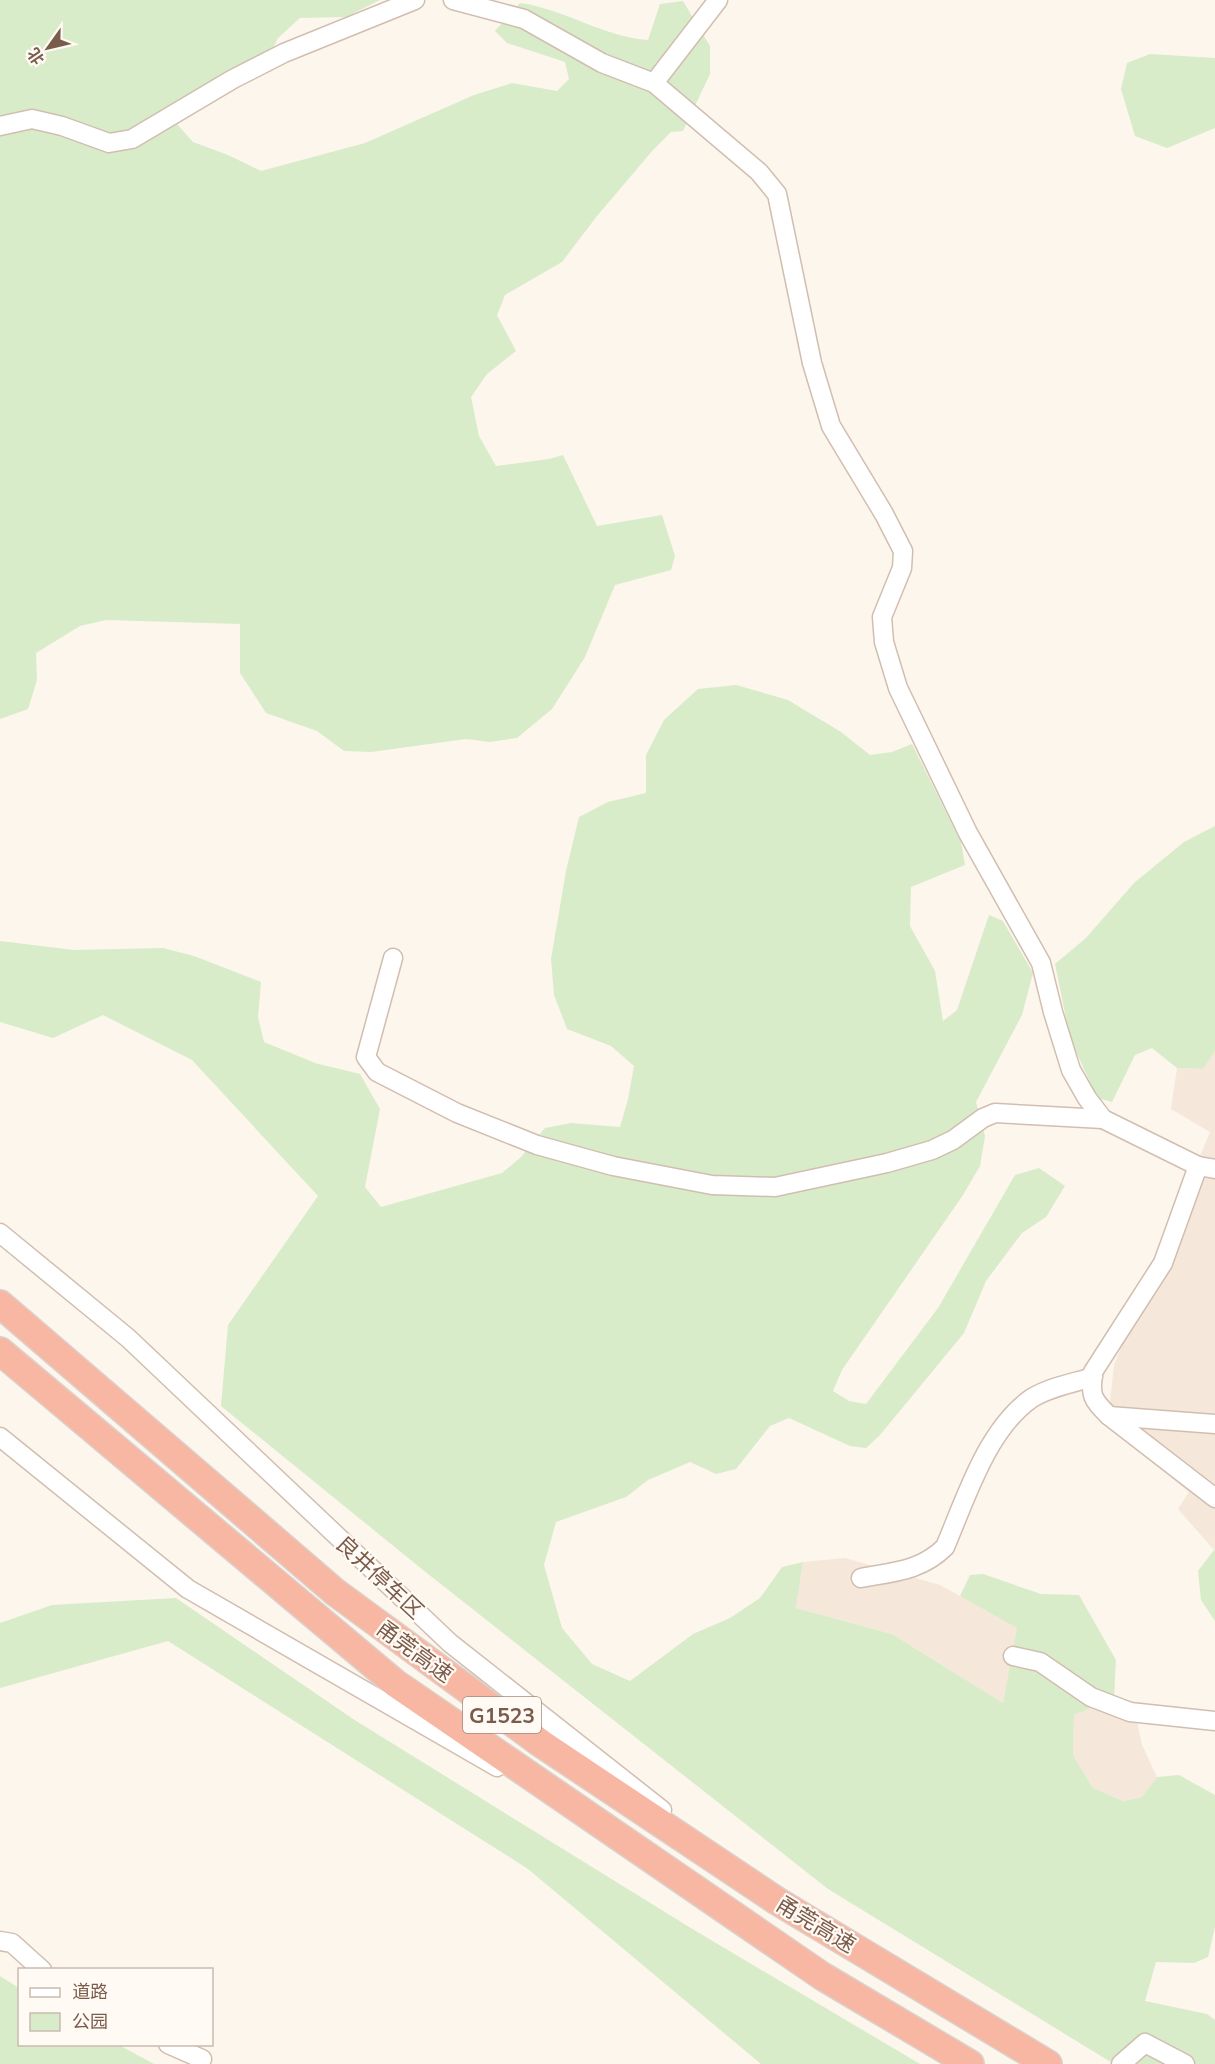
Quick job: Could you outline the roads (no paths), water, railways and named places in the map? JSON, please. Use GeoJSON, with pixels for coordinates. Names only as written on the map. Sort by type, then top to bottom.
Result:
{"type":"FeatureCollection","features":[{"type":"Feature","properties":{"kind":"highway","name":"甬莞高速"},"geometry":{"type":"LineString","coordinates":[[0,1304],[335,1592],[539,1742],[777,1900],[1048,2064]]}},
{"type":"Feature","properties":{"kind":"highway","name":"甬莞高速"},"geometry":{"type":"LineString","coordinates":[[0,1351],[395,1683],[822,1977],[970,2064]]}},
{"type":"Feature","properties":{"kind":"street"},"geometry":{"type":"LineString","coordinates":[[0,126],[32,119],[62,126],[109,143],[132,139],[233,79],[284,53],[415,0]]}},
{"type":"Feature","properties":{"kind":"street"},"geometry":{"type":"LineString","coordinates":[[453,0],[524,19],[602,63],[654,83],[759,172],[777,194],[812,363],[831,426],[884,513],[903,551],[902,568],[882,617],[884,642],[898,688],[968,833],[1041,963],[1071,1070],[1087,1098],[1103,1119]]}},
{"type":"Feature","properties":{"kind":"street"},"geometry":{"type":"LineString","coordinates":[[654,83],[718,0]]}},
{"type":"Feature","properties":{"kind":"street"},"geometry":{"type":"LineString","coordinates":[[393,958],[366,1057],[377,1072],[457,1113],[537,1145],[613,1166],[712,1185],[775,1187],[886,1163],[932,1150],[995,1113],[1103,1119],[1206,1167],[1164,1263],[1093,1372],[1091,1387],[1094,1401],[1109,1416],[1215,1498]]}},
{"type":"Feature","properties":{"kind":"street","name":"良井停车区"},"geometry":{"type":"LineString","coordinates":[[0,1233],[128,1338],[450,1643],[777,1900]]}},
{"type":"Feature","properties":{"kind":"street"},"geometry":{"type":"LineString","coordinates":[[861,1578],[914,1568],[936,1556],[945,1546],[987,1451],[998,1433],[1032,1399],[1049,1390],[1093,1377]]}},
{"type":"Feature","properties":{"kind":"street"},"geometry":{"type":"LineString","coordinates":[[1109,1416],[1215,1424]]}},
{"type":"Feature","properties":{"kind":"street"},"geometry":{"type":"LineString","coordinates":[[0,1437],[188,1589],[620,1838]]}},
{"type":"Feature","properties":{"kind":"street"},"geometry":{"type":"LineString","coordinates":[[1013,1656],[1040,1662],[1091,1697],[1130,1712],[1215,1721]]}},
{"type":"Feature","properties":{"kind":"street"},"geometry":{"type":"LineString","coordinates":[[0,1941],[12,1943],[40,1968]]}},
{"type":"Feature","properties":{"kind":"street"},"geometry":{"type":"LineString","coordinates":[[1121,2064],[1145,2043],[1185,2064]]}},
{"type":"Feature","properties":{"kind":"street"},"geometry":{"type":"LineString","coordinates":[[173,2046],[202,2059]]}}]}
